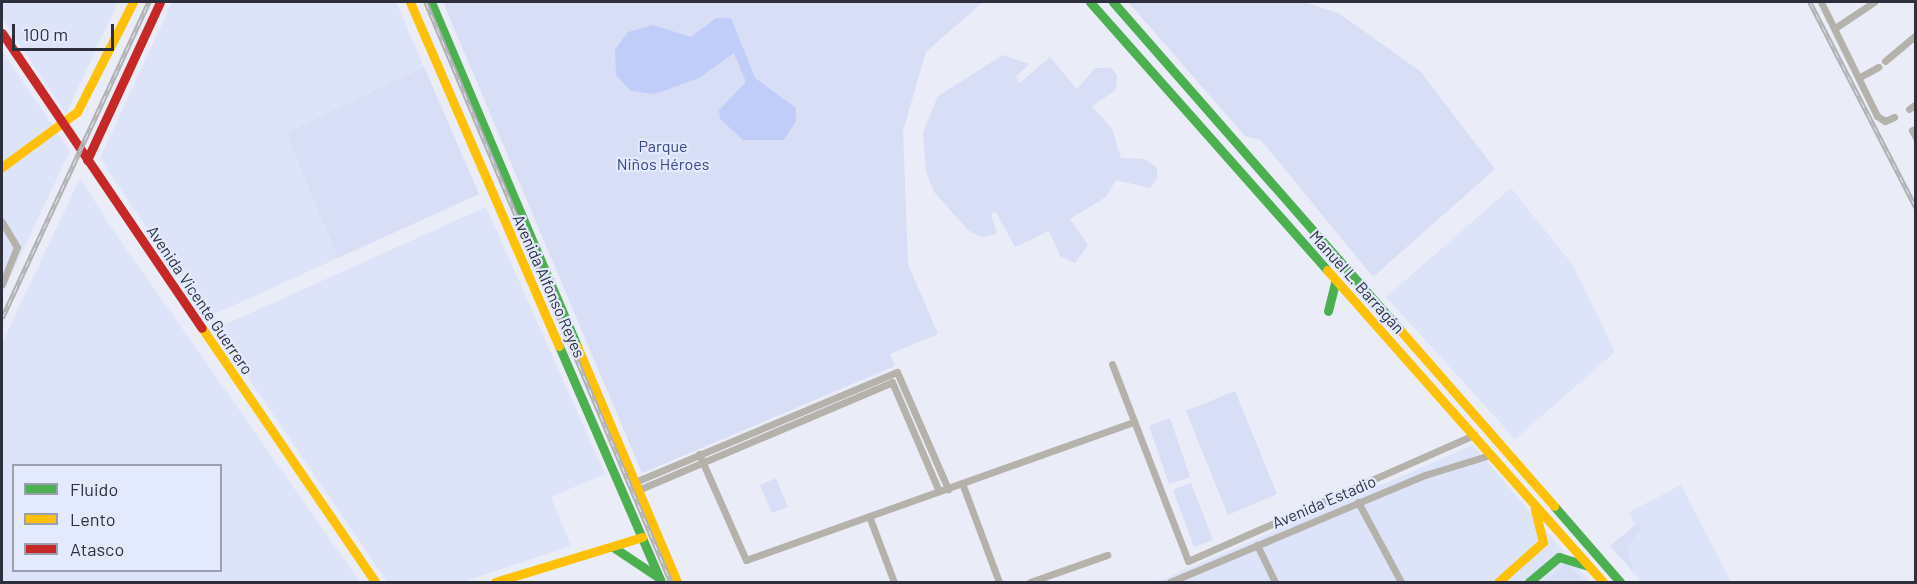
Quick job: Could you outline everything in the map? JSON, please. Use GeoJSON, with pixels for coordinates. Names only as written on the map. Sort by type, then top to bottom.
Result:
{"type":"FeatureCollection","features":[{"type":"Feature","properties":{"kind":"main road"},"geometry":{"type":"LineString","coordinates":[[2,166],[77,112],[133,2]]}},
{"type":"Feature","properties":{"kind":"main road"},"geometry":{"type":"LineString","coordinates":[[87,160],[160,2]]}},
{"type":"Feature","properties":{"kind":"main road","name":"Avenida Alfonso Reyes"},"geometry":{"type":"LineString","coordinates":[[411,2],[661,581]]}},
{"type":"Feature","properties":{"kind":"main road","name":"Manuel L. Barragán"},"geometry":{"type":"LineString","coordinates":[[1090,2],[1335,282],[1603,582]]}},
{"type":"Feature","properties":{"kind":"main road","name":"Manuel L. Barragán"},"geometry":{"type":"LineString","coordinates":[[1113,2],[1620,582]]}},
{"type":"Feature","properties":{"kind":"main road","name":"Avenida Alfonso Reyes"},"geometry":{"type":"LineString","coordinates":[[432,3],[677,582]]}},
{"type":"Feature","properties":{"kind":"main road","name":"Avenida Vicente Guerrero"},"geometry":{"type":"LineString","coordinates":[[2,36],[375,582]]}},
{"type":"Feature","properties":{"kind":"main road"},"geometry":{"type":"LineString","coordinates":[[1309,251],[1333,269],[1396,348]]}},
{"type":"Feature","properties":{"kind":"main road"},"geometry":{"type":"LineString","coordinates":[[537,294],[541,262]]}},
{"type":"Feature","properties":{"kind":"main road"},"geometry":{"type":"LineString","coordinates":[[1328,311],[1335,282]]}},
{"type":"Feature","properties":{"kind":"main road"},"geometry":{"type":"LineString","coordinates":[[1498,582],[1545,539],[1532,504]]}},
{"type":"Feature","properties":{"kind":"main road"},"geometry":{"type":"LineString","coordinates":[[646,508],[648,553]]}},
{"type":"Feature","properties":{"kind":"main road"},"geometry":{"type":"LineString","coordinates":[[495,582],[642,537]]}},
{"type":"Feature","properties":{"kind":"main road"},"geometry":{"type":"LineString","coordinates":[[613,547],[661,581]]}},
{"type":"Feature","properties":{"kind":"main road"},"geometry":{"type":"LineString","coordinates":[[1529,582],[1562,557],[1586,565]]}},
{"type":"Feature","properties":{"kind":"street"},"geometry":{"type":"LineString","coordinates":[[1821,2],[1879,118],[1894,117]]}},
{"type":"Feature","properties":{"kind":"street"},"geometry":{"type":"LineString","coordinates":[[1836,28],[1874,2]]}},
{"type":"Feature","properties":{"kind":"street"},"geometry":{"type":"LineString","coordinates":[[1885,61],[1916,35]]}},
{"type":"Feature","properties":{"kind":"street"},"geometry":{"type":"LineString","coordinates":[[1860,77],[1878,67]]}},
{"type":"Feature","properties":{"kind":"street"},"geometry":{"type":"LineString","coordinates":[[1912,130],[1916,138]]}},
{"type":"Feature","properties":{"kind":"street"},"geometry":{"type":"LineString","coordinates":[[2,222],[15,242],[16,254],[2,284]]}},
{"type":"Feature","properties":{"kind":"street"},"geometry":{"type":"LineString","coordinates":[[1112,364],[1188,561],[1474,435]]}},
{"type":"Feature","properties":{"kind":"street"},"geometry":{"type":"LineString","coordinates":[[748,438],[897,372],[948,489]]}},
{"type":"Feature","properties":{"kind":"street"},"geometry":{"type":"LineString","coordinates":[[637,486],[701,457],[892,382],[939,491]]}},
{"type":"Feature","properties":{"kind":"street"},"geometry":{"type":"LineString","coordinates":[[701,457],[746,560],[1134,422]]}},
{"type":"Feature","properties":{"kind":"street","name":"Avenida Estadio"},"geometry":{"type":"LineString","coordinates":[[1170,582],[1358,502],[1490,455]]}},
{"type":"Feature","properties":{"kind":"street"},"geometry":{"type":"LineString","coordinates":[[962,483],[999,582]]}},
{"type":"Feature","properties":{"kind":"street"},"geometry":{"type":"LineString","coordinates":[[1358,502],[1401,582]]}},
{"type":"Feature","properties":{"kind":"street"},"geometry":{"type":"LineString","coordinates":[[869,516],[894,582]]}},
{"type":"Feature","properties":{"kind":"street"},"geometry":{"type":"LineString","coordinates":[[1257,545],[1275,582]]}},
{"type":"Feature","properties":{"kind":"street"},"geometry":{"type":"LineString","coordinates":[[1030,582],[1107,555]]}},
{"type":"Feature","properties":{"kind":"shaded area"},"geometry":{"type":"Polygon","coordinates":[[[2,2],[118,2],[66,114],[2,18],[2,2]]]}},
{"type":"Feature","properties":{"kind":"shaded area"},"geometry":{"type":"Polygon","coordinates":[[[172,2],[396,2],[424,67],[287,133],[338,258],[206,318],[100,158],[172,2]]]}},
{"type":"Feature","properties":{"kind":"shaded area"},"geometry":{"type":"Polygon","coordinates":[[[2,51],[70,151],[2,294],[2,51]]]}},
{"type":"Feature","properties":{"kind":"shaded area"},"geometry":{"type":"Polygon","coordinates":[[[80,178],[113,230],[360,582],[2,582],[2,343],[80,178]]]}},
{"type":"Feature","properties":{"kind":"shaded area"},"geometry":{"type":"Polygon","coordinates":[[[1511,188],[1573,265],[1615,352],[1515,439],[1386,297],[1511,188]]]}},
{"type":"Feature","properties":{"kind":"shaded area"},"geometry":{"type":"Polygon","coordinates":[[[486,207],[605,474],[551,497],[571,546],[462,582],[387,582],[215,329],[486,207]]]}},
{"type":"Feature","properties":{"kind":"shaded area"},"geometry":{"type":"Polygon","coordinates":[[[1473,445],[1590,582],[1156,582],[1250,542],[1473,445]]]}},
{"type":"Feature","properties":{"kind":"shaded area"},"geometry":{"type":"Polygon","coordinates":[[[1681,485],[1731,582],[1642,582],[1610,546],[1635,526],[1629,512],[1681,485]]]}},
{"type":"Feature","properties":{"kind":"green space","name":"Parque Niños Héroes"},"geometry":{"type":"Polygon","coordinates":[[[443,2],[983,2],[926,52],[903,131],[908,264],[938,334],[890,354],[895,366],[642,473],[443,2]]]}},
{"type":"Feature","properties":{"kind":"green space"},"geometry":{"type":"Polygon","coordinates":[[[1128,2],[1305,2],[1340,14],[1420,71],[1495,169],[1373,277],[1261,140],[1245,136],[1128,2]]]}},
{"type":"Feature","properties":{"kind":"green space"},"geometry":{"type":"Polygon","coordinates":[[[1003,55],[1029,64],[1016,77],[1020,83],[1050,57],[1077,89],[1095,68],[1111,68],[1117,75],[1116,90],[1092,106],[1112,129],[1121,158],[1145,159],[1157,168],[1157,179],[1150,188],[1116,180],[1106,197],[1070,219],[1088,245],[1075,263],[1060,256],[1049,231],[1015,247],[996,212],[991,214],[997,234],[982,237],[969,231],[934,192],[926,172],[923,132],[938,96],[1003,55]]]}},
{"type":"Feature","properties":{"kind":"green space"},"geometry":{"type":"Polygon","coordinates":[[[424,67],[479,194],[338,258],[286,133],[424,67]]]}},
{"type":"Feature","properties":{"kind":"green space"},"geometry":{"type":"Polygon","coordinates":[[[1235,391],[1277,494],[1228,515],[1186,411],[1235,391]]]}},
{"type":"Feature","properties":{"kind":"green space"},"geometry":{"type":"Polygon","coordinates":[[[1170,418],[1190,477],[1169,484],[1149,426],[1170,418]]]}},
{"type":"Feature","properties":{"kind":"green space"},"geometry":{"type":"Polygon","coordinates":[[[776,478],[788,507],[772,513],[760,485],[776,478]]]}},
{"type":"Feature","properties":{"kind":"green space"},"geometry":{"type":"Polygon","coordinates":[[[1191,483],[1213,540],[1194,547],[1173,490],[1191,483]]]}},
{"type":"Feature","properties":{"kind":"green space"},"geometry":{"type":"Polygon","coordinates":[[[1639,522],[1641,528],[1627,548],[1634,572],[1610,546],[1639,522]]]}},
{"type":"Feature","properties":{"kind":"green space"},"geometry":{"type":"Polygon","coordinates":[[[1568,563],[1583,582],[1544,582],[1565,564],[1568,563]]]}},
{"type":"Feature","properties":{"kind":"water"},"geometry":{"type":"Polygon","coordinates":[[[716,18],[731,18],[755,78],[796,108],[796,121],[784,140],[743,140],[720,119],[719,110],[746,82],[734,53],[699,78],[655,94],[631,91],[616,75],[615,50],[628,32],[653,25],[691,37],[716,18]]]}},
{"type":"Feature","properties":{"kind":"railway"},"geometry":{"type":"LineString","coordinates":[[2,318],[149,2]]}},
{"type":"Feature","properties":{"kind":"railway"},"geometry":{"type":"LineString","coordinates":[[426,2],[671,582]]}},
{"type":"Feature","properties":{"kind":"railway"},"geometry":{"type":"LineString","coordinates":[[1810,2],[1916,207]]}},
{"type":"Feature","properties":{"kind":"traffic: fast"},"geometry":{"type":"LineString","coordinates":[[431,2],[577,346]]}},
{"type":"Feature","properties":{"kind":"traffic: fast"},"geometry":{"type":"LineString","coordinates":[[1090,2],[1327,270]]}},
{"type":"Feature","properties":{"kind":"traffic: fast"},"geometry":{"type":"LineString","coordinates":[[1113,2],[1400,330]]}},
{"type":"Feature","properties":{"kind":"traffic: fast"},"geometry":{"type":"LineString","coordinates":[[1328,311],[1335,282]]}},
{"type":"Feature","properties":{"kind":"traffic: fast"},"geometry":{"type":"LineString","coordinates":[[559,346],[661,582]]}},
{"type":"Feature","properties":{"kind":"traffic: fast"},"geometry":{"type":"LineString","coordinates":[[1554,506],[1620,582]]}},
{"type":"Feature","properties":{"kind":"traffic: fast"},"geometry":{"type":"LineString","coordinates":[[613,547],[658,577]]}},
{"type":"Feature","properties":{"kind":"traffic: fast"},"geometry":{"type":"LineString","coordinates":[[1529,582],[1559,557],[1586,565]]}},
{"type":"Feature","properties":{"kind":"traffic: slow"},"geometry":{"type":"LineString","coordinates":[[2,167],[77,112],[133,2]]}},
{"type":"Feature","properties":{"kind":"traffic: slow"},"geometry":{"type":"LineString","coordinates":[[410,2],[559,346]]}},
{"type":"Feature","properties":{"kind":"traffic: slow"},"geometry":{"type":"LineString","coordinates":[[1327,270],[1603,582]]}},
{"type":"Feature","properties":{"kind":"traffic: slow"},"geometry":{"type":"LineString","coordinates":[[202,328],[375,582]]}},
{"type":"Feature","properties":{"kind":"traffic: slow"},"geometry":{"type":"LineString","coordinates":[[1400,330],[1554,506]]}},
{"type":"Feature","properties":{"kind":"traffic: slow"},"geometry":{"type":"LineString","coordinates":[[577,346],[677,582]]}},
{"type":"Feature","properties":{"kind":"traffic: slow"},"geometry":{"type":"LineString","coordinates":[[1498,582],[1543,542],[1535,509]]}},
{"type":"Feature","properties":{"kind":"traffic: slow"},"geometry":{"type":"LineString","coordinates":[[495,582],[642,537]]}},
{"type":"Feature","properties":{"kind":"traffic: jam"},"geometry":{"type":"LineString","coordinates":[[87,160],[160,2]]}},
{"type":"Feature","properties":{"kind":"traffic: jam"},"geometry":{"type":"LineString","coordinates":[[2,33],[202,328]]}}]}
